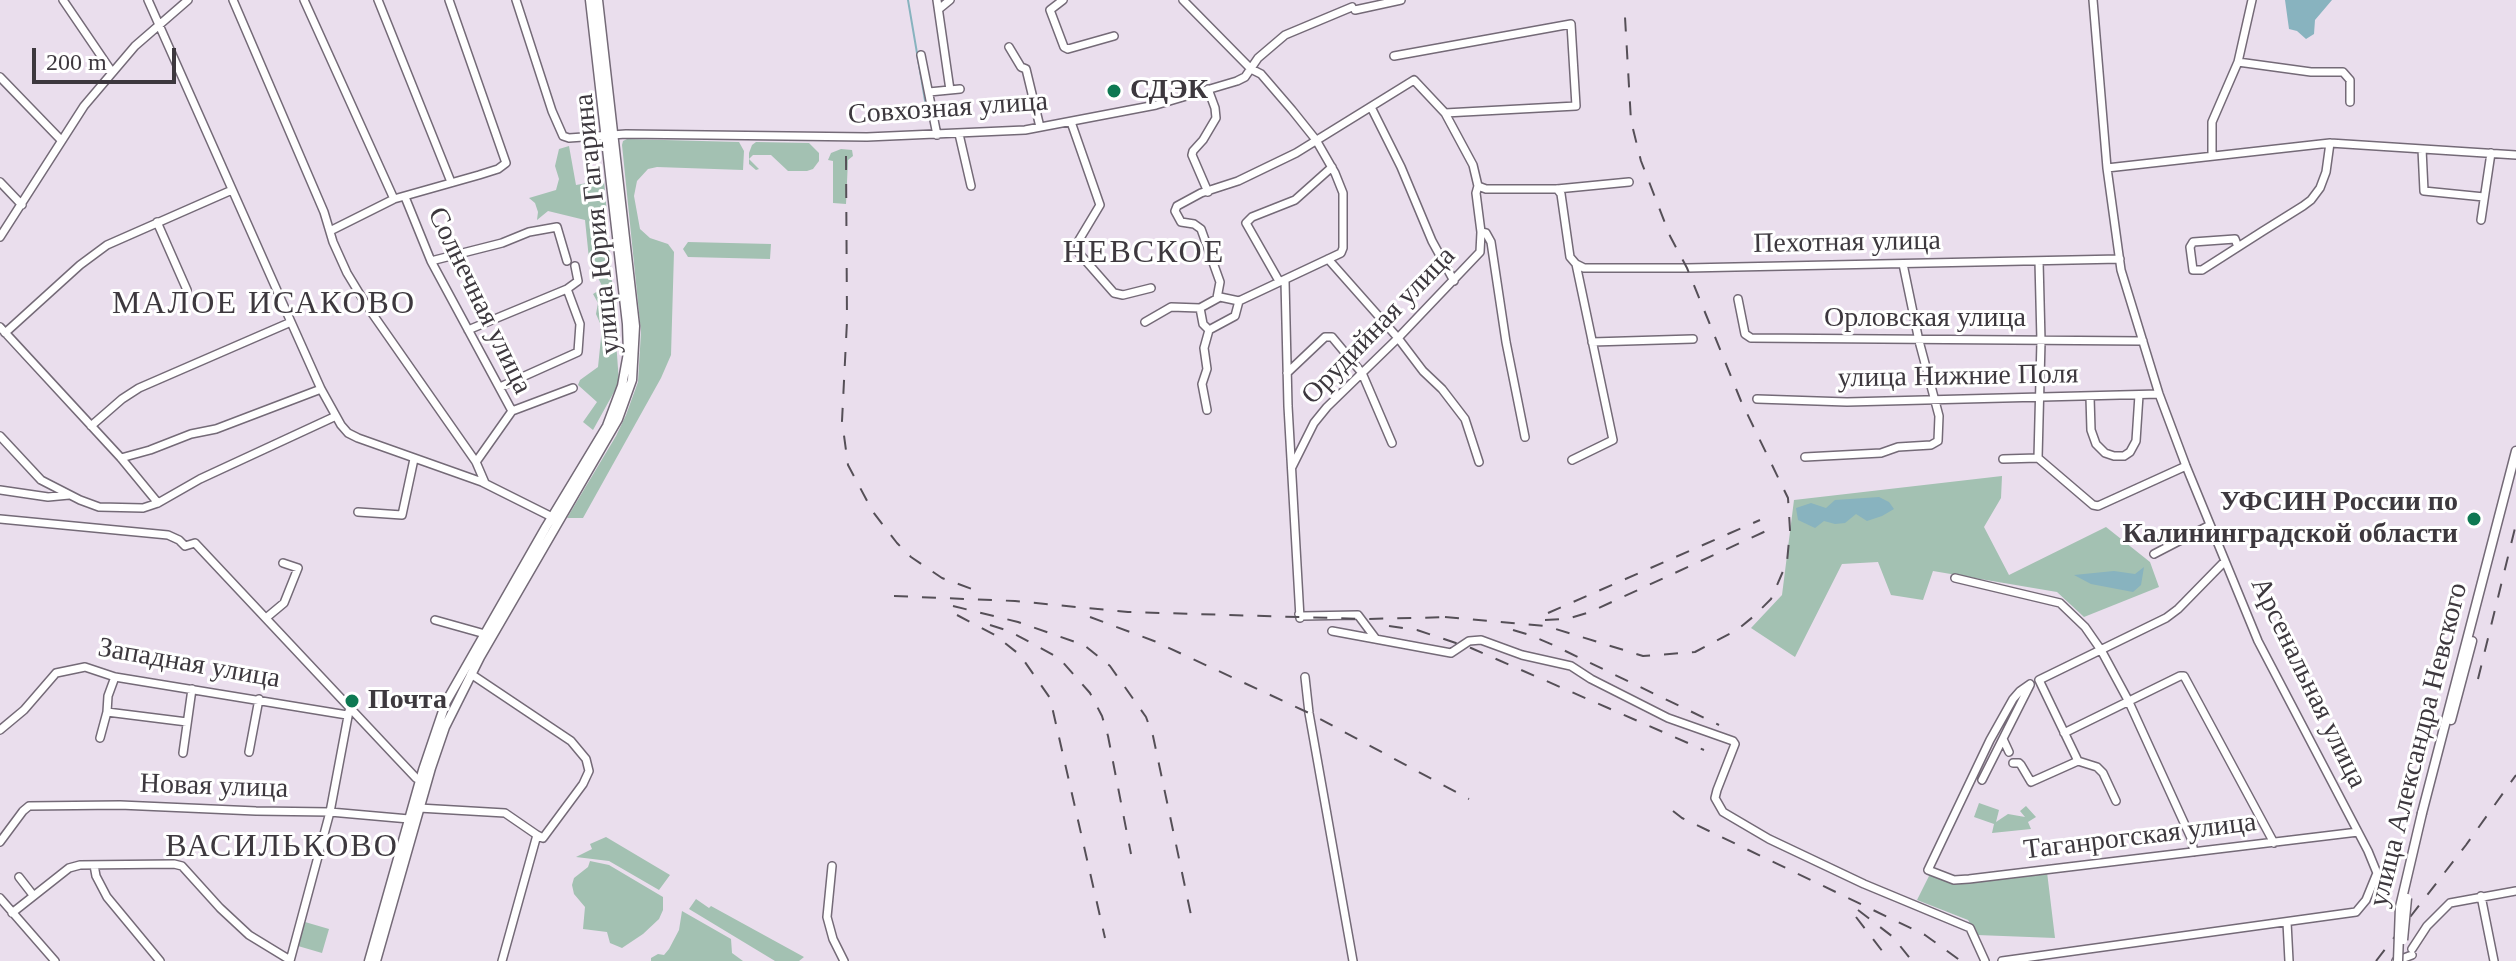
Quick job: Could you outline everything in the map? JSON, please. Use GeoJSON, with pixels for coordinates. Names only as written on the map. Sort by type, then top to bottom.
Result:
{"type":"FeatureCollection","features":[{"type":"Feature","properties":{"kind":"main road","name":"улица Юрия Гагарина"},"geometry":{"type":"LineString","coordinates":[[556,519],[618,419],[634,369],[635,326],[590,0]]}},
{"type":"Feature","properties":{"kind":"main road","name":"улица Юрия Гагарина"},"geometry":{"type":"LineString","coordinates":[[598,0],[608,135]]}},
{"type":"Feature","properties":{"kind":"main road","name":"улица Александра Невского"},"geometry":{"type":"LineString","coordinates":[[2397,961],[2400,907],[2516,451]]}},
{"type":"Feature","properties":{"kind":"main road"},"geometry":{"type":"LineString","coordinates":[[2424,813],[2516,469]]}},
{"type":"Feature","properties":{"kind":"main road"},"geometry":{"type":"LineString","coordinates":[[376,961],[419,808],[439,718],[467,664],[556,519]]}},
{"type":"Feature","properties":{"kind":"main road"},"geometry":{"type":"LineString","coordinates":[[369,961],[409,819],[445,727],[556,519]]}},
{"type":"Feature","properties":{"kind":"main road"},"geometry":{"type":"LineString","coordinates":[[467,664],[471,674]]}},
{"type":"Feature","properties":{"kind":"main road"},"geometry":{"type":"LineString","coordinates":[[459,678],[471,674]]}},
{"type":"Feature","properties":{"kind":"street"},"geometry":{"type":"LineString","coordinates":[[63,0],[112,72]]}},
{"type":"Feature","properties":{"kind":"street"},"geometry":{"type":"LineString","coordinates":[[148,0],[321,389],[348,433],[485,483],[556,519]]}},
{"type":"Feature","properties":{"kind":"street"},"geometry":{"type":"LineString","coordinates":[[0,237],[76,116],[135,46],[188,0]]}},
{"type":"Feature","properties":{"kind":"street"},"geometry":{"type":"LineString","coordinates":[[233,0],[347,273],[476,462],[485,483]]}},
{"type":"Feature","properties":{"kind":"street","name":"Солнечная улица"},"geometry":{"type":"LineString","coordinates":[[304,0],[394,199]]}},
{"type":"Feature","properties":{"kind":"street"},"geometry":{"type":"LineString","coordinates":[[378,0],[451,182]]}},
{"type":"Feature","properties":{"kind":"street"},"geometry":{"type":"LineString","coordinates":[[330,231],[394,199],[489,172],[506,163],[449,0]]}},
{"type":"Feature","properties":{"kind":"street","name":"Совхозная улица"},"geometry":{"type":"LineString","coordinates":[[516,0],[563,136],[580,138],[626,134],[822,138],[1025,130],[1156,105],[1237,81],[1245,77],[1258,58],[1285,35],[1354,9],[1401,0]]}},
{"type":"Feature","properties":{"kind":"street"},"geometry":{"type":"LineString","coordinates":[[950,0],[938,4],[950,90]]}},
{"type":"Feature","properties":{"kind":"street"},"geometry":{"type":"LineString","coordinates":[[1063,0],[1050,13],[1064,47],[1068,49],[1114,36]]}},
{"type":"Feature","properties":{"kind":"street"},"geometry":{"type":"LineString","coordinates":[[1145,322],[1171,307],[1200,308],[1217,298],[1227,297],[1239,301],[1341,253],[1343,248],[1343,193],[1316,140],[1261,74],[1251,69],[1183,0]]}},
{"type":"Feature","properties":{"kind":"street","name":"Арсенальная улица"},"geometry":{"type":"LineString","coordinates":[[2093,0],[2107,168],[2120,259],[2159,394],[2270,667],[2377,873],[2366,900],[2356,912],[2287,922]]}},
{"type":"Feature","properties":{"kind":"street"},"geometry":{"type":"LineString","coordinates":[[2212,154],[2212,122],[2238,62],[2252,0]]}},
{"type":"Feature","properties":{"kind":"street"},"geometry":{"type":"LineString","coordinates":[[1394,56],[1571,24],[1576,106],[1445,113]]}},
{"type":"Feature","properties":{"kind":"street"},"geometry":{"type":"LineString","coordinates":[[1009,47],[1021,67],[1026,69],[1040,127]]}},
{"type":"Feature","properties":{"kind":"street"},"geometry":{"type":"LineString","coordinates":[[921,55],[937,135]]}},
{"type":"Feature","properties":{"kind":"street"},"geometry":{"type":"LineString","coordinates":[[2238,62],[2311,72],[2343,72],[2350,80],[2350,102]]}},
{"type":"Feature","properties":{"kind":"street"},"geometry":{"type":"LineString","coordinates":[[0,77],[61,140]]}},
{"type":"Feature","properties":{"kind":"street","name":"Орудийная улица"},"geometry":{"type":"LineString","coordinates":[[1371,107],[1414,80],[1445,113],[1473,165],[1478,186],[1476,193],[1481,232],[1480,252],[1327,407],[1314,423],[1292,467],[1299,616],[1358,615],[1376,639]]}},
{"type":"Feature","properties":{"kind":"street"},"geometry":{"type":"LineString","coordinates":[[929,92],[960,89]]}},
{"type":"Feature","properties":{"kind":"street"},"geometry":{"type":"LineString","coordinates":[[1208,89],[1216,118],[1192,155],[1208,192]]}},
{"type":"Feature","properties":{"kind":"street"},"geometry":{"type":"LineString","coordinates":[[1217,298],[1220,282],[1201,229],[1194,224],[1181,222],[1175,211],[1181,201],[1267,168],[1371,107],[1392,146],[1437,251],[1454,281]]}},
{"type":"Feature","properties":{"kind":"street"},"geometry":{"type":"LineString","coordinates":[[1071,122],[1100,205],[1079,240],[1078,252],[1114,293],[1123,295],[1151,288]]}},
{"type":"Feature","properties":{"kind":"street"},"geometry":{"type":"LineString","coordinates":[[959,134],[971,186]]}},
{"type":"Feature","properties":{"kind":"street"},"geometry":{"type":"LineString","coordinates":[[2107,168],[2330,143],[2516,155]]}},
{"type":"Feature","properties":{"kind":"street"},"geometry":{"type":"LineString","coordinates":[[2238,247],[2235,239],[2193,242],[2190,247],[2193,270],[2202,270],[2238,247],[2311,200],[2326,172],[2330,143]]}},
{"type":"Feature","properties":{"kind":"street"},"geometry":{"type":"LineString","coordinates":[[2422,149],[2424,191],[2484,197]]}},
{"type":"Feature","properties":{"kind":"street"},"geometry":{"type":"LineString","coordinates":[[2481,220],[2491,153]]}},
{"type":"Feature","properties":{"kind":"street"},"geometry":{"type":"LineString","coordinates":[[1292,467],[1282,281],[1246,223],[1252,217],[1295,200],[1332,167]]}},
{"type":"Feature","properties":{"kind":"street"},"geometry":{"type":"LineString","coordinates":[[0,182],[22,205]]}},
{"type":"Feature","properties":{"kind":"street"},"geometry":{"type":"LineString","coordinates":[[1478,186],[1486,189],[1557,189],[1629,182]]}},
{"type":"Feature","properties":{"kind":"street"},"geometry":{"type":"LineString","coordinates":[[1557,189],[1561,194],[1570,257],[1576,264],[1613,440],[1572,460]]}},
{"type":"Feature","properties":{"kind":"street"},"geometry":{"type":"LineString","coordinates":[[158,503],[121,458],[2,330],[107,245],[232,190]]}},
{"type":"Feature","properties":{"kind":"street","name":"Солнечная улица"},"geometry":{"type":"LineString","coordinates":[[405,197],[431,261],[512,411],[476,462]]}},
{"type":"Feature","properties":{"kind":"street"},"geometry":{"type":"LineString","coordinates":[[157,222],[187,290]]}},
{"type":"Feature","properties":{"kind":"street"},"geometry":{"type":"LineString","coordinates":[[431,261],[502,243],[529,232],[557,227],[578,281],[567,289],[468,330]]}},
{"type":"Feature","properties":{"kind":"street"},"geometry":{"type":"LineString","coordinates":[[1481,232],[1486,233],[1491,242],[1525,437]]}},
{"type":"Feature","properties":{"kind":"street"},"geometry":{"type":"LineString","coordinates":[[1328,259],[1465,419],[1479,462]]}},
{"type":"Feature","properties":{"kind":"street","name":"Пехотная улица"},"geometry":{"type":"LineString","coordinates":[[1576,264],[1584,268],[1689,268],[2120,259]]}},
{"type":"Feature","properties":{"kind":"street"},"geometry":{"type":"LineString","coordinates":[[2038,458],[2041,341],[2039,261]]}},
{"type":"Feature","properties":{"kind":"street"},"geometry":{"type":"LineString","coordinates":[[1805,457],[1881,453],[1903,446],[1935,444],[1940,432],[1903,264]]}},
{"type":"Feature","properties":{"kind":"street"},"geometry":{"type":"LineString","coordinates":[[500,387],[578,352],[580,324],[567,289]]}},
{"type":"Feature","properties":{"kind":"street","name":"Орловская улица"},"geometry":{"type":"LineString","coordinates":[[1738,299],[1745,334],[1751,338],[2143,341]]}},
{"type":"Feature","properties":{"kind":"street"},"geometry":{"type":"LineString","coordinates":[[1207,410],[1202,384],[1207,369],[1204,348],[1209,330],[1235,316],[1239,301]]}},
{"type":"Feature","properties":{"kind":"street"},"geometry":{"type":"LineString","coordinates":[[1200,308],[1203,324],[1209,330]]}},
{"type":"Feature","properties":{"kind":"street"},"geometry":{"type":"LineString","coordinates":[[91,426],[139,388],[291,322]]}},
{"type":"Feature","properties":{"kind":"street"},"geometry":{"type":"LineString","coordinates":[[1287,373],[1329,335],[1362,373],[1392,443]]}},
{"type":"Feature","properties":{"kind":"street"},"geometry":{"type":"LineString","coordinates":[[1592,342],[1693,339]]}},
{"type":"Feature","properties":{"kind":"street"},"geometry":{"type":"LineString","coordinates":[[512,411],[573,388]]}},
{"type":"Feature","properties":{"kind":"street"},"geometry":{"type":"LineString","coordinates":[[121,458],[191,434],[216,429],[321,389]]}},
{"type":"Feature","properties":{"kind":"street","name":"улица Нижние Поля"},"geometry":{"type":"LineString","coordinates":[[1757,399],[1847,402],[2159,394]]}},
{"type":"Feature","properties":{"kind":"street"},"geometry":{"type":"LineString","coordinates":[[2090,397],[2091,430],[2096,444],[2105,453],[2124,456],[2136,441],[2139,395]]}},
{"type":"Feature","properties":{"kind":"street"},"geometry":{"type":"LineString","coordinates":[[0,436],[41,480],[70,495],[99,507],[143,508],[336,416]]}},
{"type":"Feature","properties":{"kind":"street"},"geometry":{"type":"LineString","coordinates":[[2003,459],[2038,458],[2093,505],[2102,504],[2186,466]]}},
{"type":"Feature","properties":{"kind":"street"},"geometry":{"type":"LineString","coordinates":[[358,512],[402,515],[414,459]]}},
{"type":"Feature","properties":{"kind":"street"},"geometry":{"type":"LineString","coordinates":[[0,490],[48,497],[70,495]]}},
{"type":"Feature","properties":{"kind":"street"},"geometry":{"type":"LineString","coordinates":[[0,519],[168,535],[185,546],[195,543],[349,711],[423,782]]}},
{"type":"Feature","properties":{"kind":"street"},"geometry":{"type":"LineString","coordinates":[[2154,554],[2210,525]]}},
{"type":"Feature","properties":{"kind":"street"},"geometry":{"type":"LineString","coordinates":[[1982,780],[2030,684],[2166,618],[2225,561]]}},
{"type":"Feature","properties":{"kind":"street"},"geometry":{"type":"LineString","coordinates":[[266,618],[284,603],[298,568],[283,563]]}},
{"type":"Feature","properties":{"kind":"street"},"geometry":{"type":"LineString","coordinates":[[1955,578],[2060,603],[2085,627],[2128,700],[2191,838],[2194,852]]}},
{"type":"Feature","properties":{"kind":"street"},"geometry":{"type":"LineString","coordinates":[[435,620],[485,634]]}},
{"type":"Feature","properties":{"kind":"street"},"geometry":{"type":"LineString","coordinates":[[1332,631],[1451,653],[1469,641],[1481,640],[1522,655],[1571,666],[1668,718],[1733,741],[1735,744],[1715,798],[1723,812],[1769,839],[1852,879],[1970,928],[1985,961]]}},
{"type":"Feature","properties":{"kind":"street","name":"Западная улица"},"geometry":{"type":"LineString","coordinates":[[0,730],[24,710],[56,673],[85,667],[115,677],[349,711]]}},
{"type":"Feature","properties":{"kind":"street"},"geometry":{"type":"LineString","coordinates":[[419,808],[505,813],[543,838],[583,784],[589,771],[586,759],[571,741],[471,674]]}},
{"type":"Feature","properties":{"kind":"street"},"geometry":{"type":"LineString","coordinates":[[2064,733],[2180,676],[2187,679],[2274,843]]}},
{"type":"Feature","properties":{"kind":"street"},"geometry":{"type":"LineString","coordinates":[[100,738],[115,677]]}},
{"type":"Feature","properties":{"kind":"street"},"geometry":{"type":"LineString","coordinates":[[1305,677],[1353,961]]}},
{"type":"Feature","properties":{"kind":"street"},"geometry":{"type":"LineString","coordinates":[[2039,680],[2078,761]]}},
{"type":"Feature","properties":{"kind":"street","name":"Таганрогская улица"},"geometry":{"type":"LineString","coordinates":[[2030,684],[2013,699],[1990,740],[1928,870],[1954,880],[1969,879],[2358,832]]}},
{"type":"Feature","properties":{"kind":"street"},"geometry":{"type":"LineString","coordinates":[[183,753],[192,689]]}},
{"type":"Feature","properties":{"kind":"street"},"geometry":{"type":"LineString","coordinates":[[249,752],[259,699]]}},
{"type":"Feature","properties":{"kind":"street"},"geometry":{"type":"LineString","coordinates":[[12,913],[69,868],[80,865],[174,864],[182,866],[236,924],[290,960],[338,779],[349,711]]}},
{"type":"Feature","properties":{"kind":"street"},"geometry":{"type":"LineString","coordinates":[[107,712],[187,722]]}},
{"type":"Feature","properties":{"kind":"street"},"geometry":{"type":"LineString","coordinates":[[2003,739],[2009,752]]}},
{"type":"Feature","properties":{"kind":"street"},"geometry":{"type":"LineString","coordinates":[[2013,763],[2021,765],[2031,782],[2078,761],[2097,767],[2116,801]]}},
{"type":"Feature","properties":{"kind":"street","name":"Новая улица"},"geometry":{"type":"LineString","coordinates":[[0,842],[29,806],[120,805],[330,812],[409,819]]}},
{"type":"Feature","properties":{"kind":"street"},"geometry":{"type":"LineString","coordinates":[[502,961],[537,835]]}},
{"type":"Feature","properties":{"kind":"street"},"geometry":{"type":"LineString","coordinates":[[94,865],[107,897],[160,961]]}},
{"type":"Feature","properties":{"kind":"street"},"geometry":{"type":"LineString","coordinates":[[832,866],[827,917],[844,961]]}},
{"type":"Feature","properties":{"kind":"street"},"geometry":{"type":"LineString","coordinates":[[19,877],[33,895]]}},
{"type":"Feature","properties":{"kind":"street"},"geometry":{"type":"LineString","coordinates":[[2413,955],[2427,926],[2450,903],[2516,891]]}},
{"type":"Feature","properties":{"kind":"street"},"geometry":{"type":"LineString","coordinates":[[2481,896],[2494,961]]}},
{"type":"Feature","properties":{"kind":"street"},"geometry":{"type":"LineString","coordinates":[[0,898],[55,961]]}},
{"type":"Feature","properties":{"kind":"street"},"geometry":{"type":"LineString","coordinates":[[2002,961],[2287,922],[2289,961]]}},
{"type":"Feature","properties":{"kind":"street","name":"улица Александра Невского"},"geometry":{"type":"LineString","coordinates":[[2397,961],[2413,955]]}},
{"type":"Feature","properties":{"kind":"green space"},"geometry":{"type":"Polygon","coordinates":[[[627,139],[739,142],[744,151],[743,170],[657,167],[648,169],[637,181],[634,196],[640,229],[650,238],[668,244],[674,252],[671,355],[583,518],[567,518],[616,436],[638,382],[641,332],[622,145],[627,139]]]}},
{"type":"Feature","properties":{"kind":"green space"},"geometry":{"type":"Polygon","coordinates":[[[756,142],[809,143],[819,153],[819,161],[807,171],[788,171],[771,155],[753,155],[749,159],[752,145],[756,142]]]}},
{"type":"Feature","properties":{"kind":"green space"},"geometry":{"type":"Polygon","coordinates":[[[569,146],[576,185],[604,180],[608,226],[619,383],[593,430],[583,422],[597,402],[578,385],[598,367],[602,328],[596,314],[598,303],[593,294],[603,288],[589,259],[585,220],[548,211],[537,220],[535,203],[529,198],[556,190],[559,179],[555,166],[559,149],[569,146]]]}},
{"type":"Feature","properties":{"kind":"green space"},"geometry":{"type":"Polygon","coordinates":[[[841,149],[852,150],[853,156],[848,160],[846,204],[833,203],[833,161],[828,160],[831,153],[841,149]]]}},
{"type":"Feature","properties":{"kind":"green space"},"geometry":{"type":"Polygon","coordinates":[[[688,242],[771,244],[770,259],[688,257],[683,249],[688,242]]]}},
{"type":"Feature","properties":{"kind":"green space"},"geometry":{"type":"Polygon","coordinates":[[[2002,476],[2001,498],[1984,527],[2009,575],[2106,527],[2150,562],[2159,587],[2084,617],[2057,592],[1933,571],[1923,600],[1891,595],[1878,562],[1842,564],[1795,657],[1751,628],[1782,595],[1794,500],[2002,476]]]}},
{"type":"Feature","properties":{"kind":"green space"},"geometry":{"type":"Polygon","coordinates":[[[1979,803],[1999,810],[1996,822],[2008,814],[2025,817],[2020,811],[2026,806],[2036,817],[2028,822],[2031,829],[1992,833],[1994,824],[1974,817],[1979,803]]]}},
{"type":"Feature","properties":{"kind":"green space"},"geometry":{"type":"Polygon","coordinates":[[[606,837],[670,875],[659,890],[609,861],[576,857],[592,849],[590,844],[606,837]]]}},
{"type":"Feature","properties":{"kind":"green space"},"geometry":{"type":"Polygon","coordinates":[[[590,861],[609,865],[663,897],[659,919],[622,948],[610,943],[607,932],[583,929],[585,907],[574,894],[572,885],[574,878],[588,867],[590,861]]]}},
{"type":"Feature","properties":{"kind":"green space"},"geometry":{"type":"Polygon","coordinates":[[[2047,872],[2055,938],[1977,935],[1968,920],[1917,900],[1930,874],[1959,883],[2047,872]]]}},
{"type":"Feature","properties":{"kind":"green space"},"geometry":{"type":"Polygon","coordinates":[[[696,899],[804,957],[799,961],[775,961],[689,909],[696,899]]]}},
{"type":"Feature","properties":{"kind":"green space"},"geometry":{"type":"Polygon","coordinates":[[[682,911],[731,939],[732,953],[743,961],[651,961],[651,958],[664,955],[669,949],[679,930],[682,911]]]}},
{"type":"Feature","properties":{"kind":"green space"},"geometry":{"type":"Polygon","coordinates":[[[305,922],[329,929],[322,953],[298,946],[305,922]]]}},
{"type":"Feature","properties":{"kind":"water"},"geometry":{"type":"Polygon","coordinates":[[[2285,0],[2332,0],[2315,20],[2314,34],[2306,39],[2289,29],[2285,0]]]}},
{"type":"Feature","properties":{"kind":"water"},"geometry":{"type":"Polygon","coordinates":[[[1879,497],[1894,509],[1867,521],[1856,514],[1845,523],[1824,521],[1815,528],[1798,520],[1796,508],[1811,503],[1826,508],[1835,500],[1879,497]]]}},
{"type":"Feature","properties":{"kind":"water"},"geometry":{"type":"Polygon","coordinates":[[[2144,567],[2141,585],[2133,592],[2091,584],[2074,575],[2114,571],[2135,574],[2144,567]]]}},
{"type":"Feature","properties":{"kind":"waterway"},"geometry":{"type":"LineString","coordinates":[[908,0],[928,118]]}},
{"type":"Feature","properties":{"kind":"railway"},"geometry":{"type":"LineString","coordinates":[[1445,617],[1546,626],[1643,656],[1695,652],[1737,630],[1754,616],[1771,599],[1787,562],[1790,530],[1788,498],[1741,401],[1641,161],[1631,121],[1625,17]]}},
{"type":"Feature","properties":{"kind":"railway"},"geometry":{"type":"LineString","coordinates":[[846,156],[847,321],[842,421],[848,465],[873,512],[911,557],[942,578],[983,593]]}},
{"type":"Feature","properties":{"kind":"railway"},"geometry":{"type":"LineString","coordinates":[[1548,613],[1760,520]]}},
{"type":"Feature","properties":{"kind":"railway"},"geometry":{"type":"LineString","coordinates":[[2478,679],[2516,524]]}},
{"type":"Feature","properties":{"kind":"railway"},"geometry":{"type":"LineString","coordinates":[[1545,620],[1567,619],[1590,612],[1766,531]]}},
{"type":"Feature","properties":{"kind":"railway"},"geometry":{"type":"LineString","coordinates":[[894,596],[1015,601],[1128,612],[1366,619],[1453,617]]}},
{"type":"Feature","properties":{"kind":"railway"},"geometry":{"type":"LineString","coordinates":[[953,606],[1018,622],[1084,645],[1110,666],[1146,717],[1153,736],[1191,915]]}},
{"type":"Feature","properties":{"kind":"railway"},"geometry":{"type":"LineString","coordinates":[[957,615],[995,635],[1020,655],[1050,698],[1105,938]]}},
{"type":"Feature","properties":{"kind":"railway"},"geometry":{"type":"LineString","coordinates":[[1090,617],[1154,641],[1309,713],[1469,799]]}},
{"type":"Feature","properties":{"kind":"railway"},"geometry":{"type":"LineString","coordinates":[[990,625],[1009,631],[1059,658],[1090,693],[1108,736],[1131,854]]}},
{"type":"Feature","properties":{"kind":"railway"},"geometry":{"type":"LineString","coordinates":[[1389,626],[1417,630],[1471,648],[1704,750]]}},
{"type":"Feature","properties":{"kind":"railway"},"geometry":{"type":"LineString","coordinates":[[1513,630],[1553,645],[1719,725]]}},
{"type":"Feature","properties":{"kind":"railway"},"geometry":{"type":"LineString","coordinates":[[2376,961],[2516,775]]}},
{"type":"Feature","properties":{"kind":"railway"},"geometry":{"type":"LineString","coordinates":[[1673,811],[1925,935],[1961,961]]}},
{"type":"Feature","properties":{"kind":"railway"},"geometry":{"type":"LineString","coordinates":[[1858,910],[1893,937],[1912,961]]}},
{"type":"Feature","properties":{"kind":"railway"},"geometry":{"type":"LineString","coordinates":[[1856,917],[1883,952],[1886,961]]}},
{"type":"Feature","properties":{"kind":"place","name":"СДЭК"},"geometry":{"type":"Point","coordinates":[1114,91]}},
{"type":"Feature","properties":{"kind":"place","name":"УФСИН России по Калининградской области"},"geometry":{"type":"Point","coordinates":[2474,519]}},
{"type":"Feature","properties":{"kind":"place","name":"Почта"},"geometry":{"type":"Point","coordinates":[352,701]}},
{"type":"Feature","properties":{"kind":"district","name":"НЕВСКОЕ"},"geometry":{"type":"Point","coordinates":[1144,254]}},
{"type":"Feature","properties":{"kind":"district","name":"МАЛОЕ ИСАКОВО"},"geometry":{"type":"Point","coordinates":[264,305]}},
{"type":"Feature","properties":{"kind":"district","name":"ВАСИЛЬКОВО"},"geometry":{"type":"Point","coordinates":[282,848]}}]}
